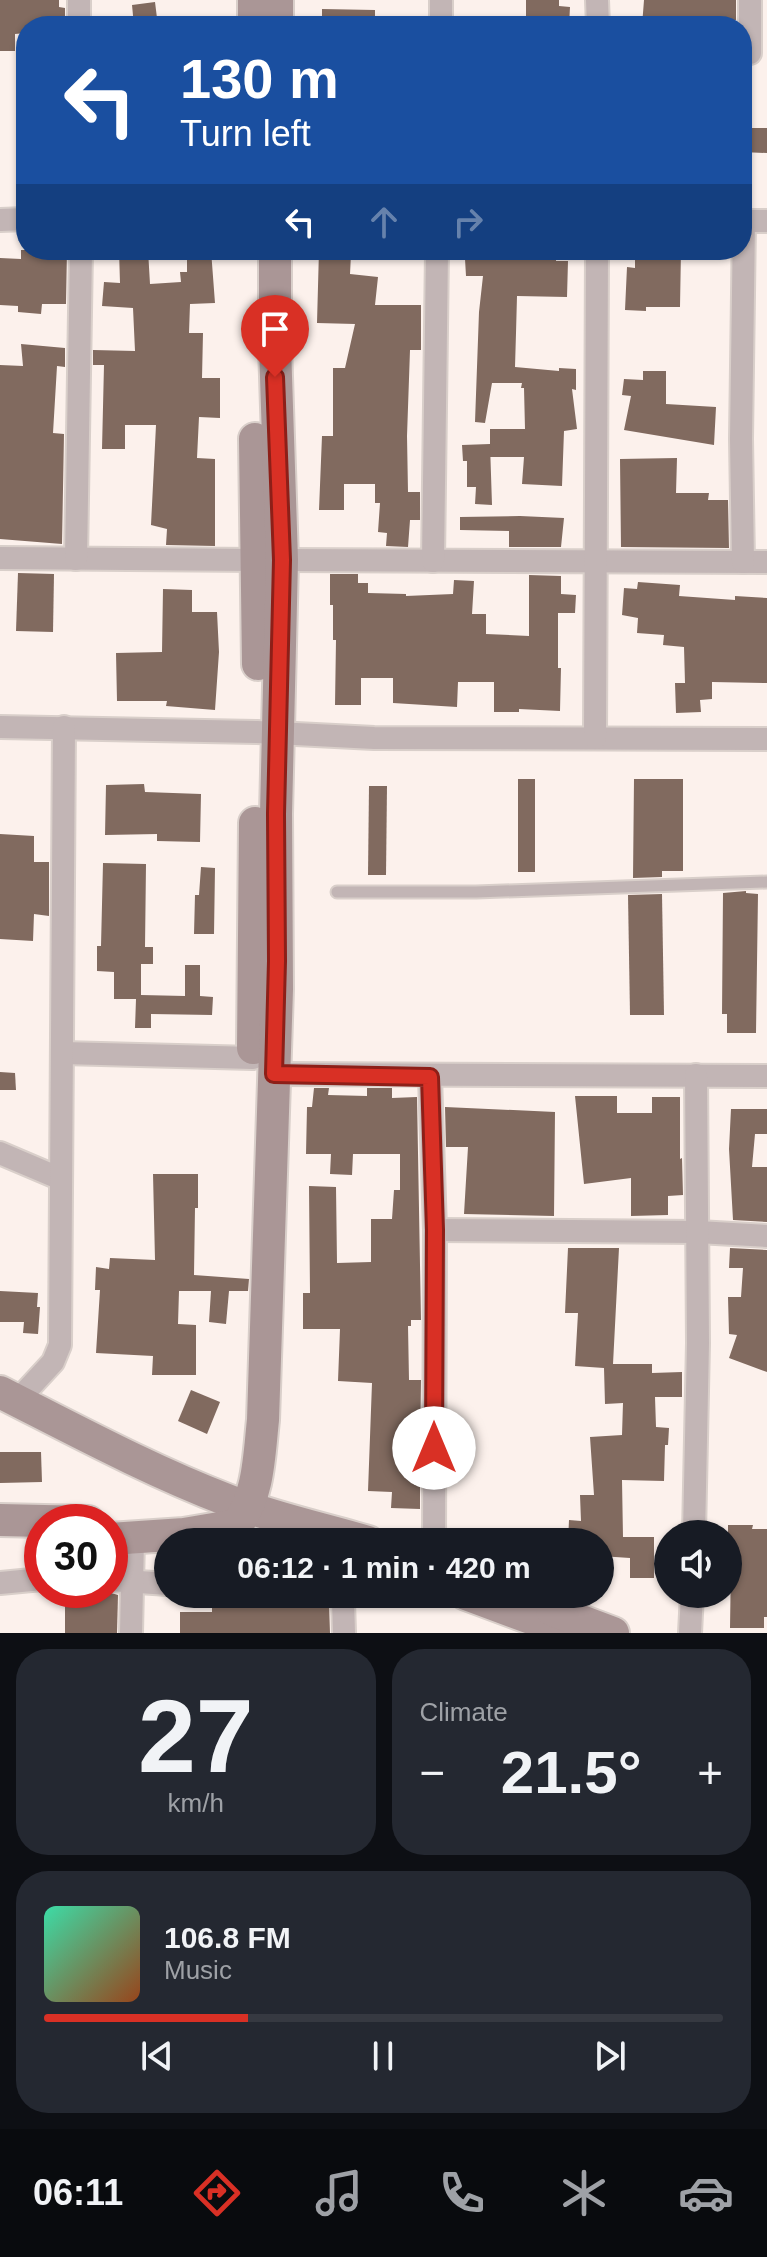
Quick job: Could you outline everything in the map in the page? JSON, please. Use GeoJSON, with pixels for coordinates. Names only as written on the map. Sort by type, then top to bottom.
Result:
{"type":"FeatureCollection","features":[{"type":"Feature","properties":{"kind":"street"},"geometry":{"type":"LineString","coordinates":[[76,559],[81,260]]}},
{"type":"Feature","properties":{"kind":"street"},"geometry":{"type":"LineString","coordinates":[[254,260],[270,560]]}},
{"type":"Feature","properties":{"kind":"street"},"geometry":{"type":"LineString","coordinates":[[128,1533],[184,1534],[232,1512],[255,1484],[263,1420],[263,1066],[270,560],[276,393],[275,260]]}},
{"type":"Feature","properties":{"kind":"street"},"geometry":{"type":"LineString","coordinates":[[433,561],[437,260]]}},
{"type":"Feature","properties":{"kind":"street"},"geometry":{"type":"LineString","coordinates":[[595,738],[597,260]]}},
{"type":"Feature","properties":{"kind":"street"},"geometry":{"type":"LineString","coordinates":[[743,562],[741,439],[749,260]]}},
{"type":"Feature","properties":{"kind":"street"},"geometry":{"type":"LineString","coordinates":[[0,558],[767,562]]}},
{"type":"Feature","properties":{"kind":"street"},"geometry":{"type":"LineString","coordinates":[[0,727],[374,738],[767,739]]}},
{"type":"Feature","properties":{"kind":"street"},"geometry":{"type":"LineString","coordinates":[[64,727],[60,1345],[53,1362],[6,1401],[232,1512],[274,1528]]}},
{"type":"Feature","properties":{"kind":"street"},"geometry":{"type":"LineString","coordinates":[[63,1053],[430,1077],[767,1076]]}},
{"type":"Feature","properties":{"kind":"street"},"geometry":{"type":"LineString","coordinates":[[694,1520],[698,1232],[696,1075]]}},
{"type":"Feature","properties":{"kind":"street"},"geometry":{"type":"LineString","coordinates":[[430,1077],[435,1230],[434,1528]]}},
{"type":"Feature","properties":{"kind":"street"},"geometry":{"type":"LineString","coordinates":[[0,1153],[61,1179]]}},
{"type":"Feature","properties":{"kind":"street"},"geometry":{"type":"LineString","coordinates":[[435,1230],[698,1232],[767,1236]]}},
{"type":"Feature","properties":{"kind":"street"},"geometry":{"type":"LineString","coordinates":[[232,1512],[305,1528]]}},
{"type":"Feature","properties":{"kind":"street"},"geometry":{"type":"LineString","coordinates":[[0,1520],[24,1521]]}},
{"type":"Feature","properties":{"kind":"street"},"geometry":{"type":"LineString","coordinates":[[0,1539],[24,1539]]}},
{"type":"Feature","properties":{"kind":"street"},"geometry":{"type":"LineString","coordinates":[[0,1583],[24,1581]]}},
{"type":"Feature","properties":{"kind":"street"},"geometry":{"type":"LineString","coordinates":[[128,1582],[154,1583]]}},
{"type":"Feature","properties":{"kind":"street"},"geometry":{"type":"LineString","coordinates":[[126,1608],[131,1633]]}},
{"type":"Feature","properties":{"kind":"street"},"geometry":{"type":"LineString","coordinates":[[343,1608],[344,1633]]}},
{"type":"Feature","properties":{"kind":"street"},"geometry":{"type":"LineString","coordinates":[[504,1608],[571,1633]]}},
{"type":"Feature","properties":{"kind":"street"},"geometry":{"type":"LineString","coordinates":[[548,1608],[613,1633]]}},
{"type":"Feature","properties":{"kind":"street"},"geometry":{"type":"LineString","coordinates":[[690,1633],[691,1608]]}},
{"type":"Feature","properties":{"kind":"lane"},"geometry":{"type":"LineString","coordinates":[[337,892],[476,892],[767,882]]}},
{"type":"Feature","properties":{"kind":"building"},"geometry":{"type":"Polygon","coordinates":[[[0,0],[59,0],[59,7],[65,8],[65,16],[16,16],[15,51],[0,51],[0,0]]]}},
{"type":"Feature","properties":{"kind":"building"},"geometry":{"type":"Polygon","coordinates":[[[526,0],[559,0],[559,6],[570,7],[570,16],[526,16],[526,0]]]}},
{"type":"Feature","properties":{"kind":"building"},"geometry":{"type":"Polygon","coordinates":[[[644,0],[736,0],[736,16],[643,16],[644,0]]]}},
{"type":"Feature","properties":{"kind":"building"},"geometry":{"type":"Polygon","coordinates":[[[155,2],[157,16],[133,16],[132,5],[155,2]]]}},
{"type":"Feature","properties":{"kind":"building"},"geometry":{"type":"Polygon","coordinates":[[[322,9],[375,10],[375,16],[322,16],[322,9]]]}},
{"type":"Feature","properties":{"kind":"building"},"geometry":{"type":"Polygon","coordinates":[[[752,128],[767,128],[767,153],[752,152],[752,128]]]}},
{"type":"Feature","properties":{"kind":"building"},"geometry":{"type":"Polygon","coordinates":[[[0,258],[67,260],[66,304],[42,304],[41,314],[18,312],[18,306],[0,305],[0,258]]]}},
{"type":"Feature","properties":{"kind":"building"},"geometry":{"type":"Polygon","coordinates":[[[119,260],[149,260],[150,284],[181,282],[180,272],[187,272],[187,260],[212,260],[215,303],[190,304],[189,333],[203,333],[202,378],[220,378],[220,418],[199,417],[197,458],[215,459],[215,546],[166,545],[167,529],[151,525],[156,425],[125,425],[125,449],[102,449],[104,365],[93,365],[93,350],[135,351],[133,308],[102,306],[104,282],[120,283],[119,260]]]}},
{"type":"Feature","properties":{"kind":"building"},"geometry":{"type":"Polygon","coordinates":[[[319,260],[351,260],[350,274],[378,277],[375,305],[421,305],[421,350],[410,350],[407,436],[408,492],[420,492],[420,520],[410,520],[408,547],[386,546],[387,533],[378,532],[380,503],[375,503],[375,484],[344,484],[344,510],[319,510],[322,436],[333,436],[333,368],[345,368],[355,324],[317,323],[319,260]]]}},
{"type":"Feature","properties":{"kind":"building"},"geometry":{"type":"Polygon","coordinates":[[[465,260],[568,261],[567,297],[517,296],[515,367],[559,371],[559,368],[576,369],[576,390],[572,389],[577,429],[564,431],[562,486],[522,484],[524,457],[490,457],[490,429],[525,429],[524,388],[521,388],[522,383],[492,383],[485,423],[475,422],[483,276],[466,276],[465,260]]]}},
{"type":"Feature","properties":{"kind":"building"},"geometry":{"type":"Polygon","coordinates":[[[635,260],[681,260],[680,307],[625,310],[627,267],[635,268],[635,260]]]}},
{"type":"Feature","properties":{"kind":"building"},"geometry":{"type":"Polygon","coordinates":[[[21,344],[65,348],[65,367],[57,366],[53,433],[64,434],[62,544],[0,539],[0,365],[23,366],[21,344]]]}},
{"type":"Feature","properties":{"kind":"building"},"geometry":{"type":"Polygon","coordinates":[[[643,371],[666,371],[666,404],[716,407],[714,445],[624,430],[631,396],[622,395],[624,379],[643,380],[643,371]]]}},
{"type":"Feature","properties":{"kind":"building"},"geometry":{"type":"Polygon","coordinates":[[[490,444],[492,505],[475,504],[476,487],[467,487],[467,461],[463,461],[462,445],[490,444]]]}},
{"type":"Feature","properties":{"kind":"building"},"geometry":{"type":"Polygon","coordinates":[[[677,458],[676,493],[709,493],[708,500],[728,500],[729,548],[621,547],[620,459],[677,458]]]}},
{"type":"Feature","properties":{"kind":"building"},"geometry":{"type":"Polygon","coordinates":[[[460,517],[564,518],[561,547],[509,547],[509,531],[460,530],[460,517]]]}},
{"type":"Feature","properties":{"kind":"building"},"geometry":{"type":"Polygon","coordinates":[[[18,573],[54,574],[53,632],[16,631],[18,573]]]}},
{"type":"Feature","properties":{"kind":"building"},"geometry":{"type":"Polygon","coordinates":[[[330,574],[358,574],[358,583],[368,583],[368,593],[406,596],[453,594],[454,580],[474,581],[472,614],[486,614],[486,634],[529,636],[529,575],[561,576],[561,594],[576,595],[575,613],[558,613],[560,711],[519,709],[519,712],[494,712],[494,682],[458,682],[457,707],[393,703],[393,678],[361,678],[361,705],[335,705],[336,640],[333,640],[330,574]]]}},
{"type":"Feature","properties":{"kind":"building"},"geometry":{"type":"Polygon","coordinates":[[[638,582],[680,585],[679,596],[735,600],[735,596],[767,598],[767,683],[712,682],[712,699],[700,700],[701,712],[676,713],[675,683],[685,683],[684,647],[663,645],[664,635],[637,633],[638,618],[622,615],[624,588],[637,589],[638,582]]]}},
{"type":"Feature","properties":{"kind":"building"},"geometry":{"type":"Polygon","coordinates":[[[163,589],[192,590],[192,612],[217,612],[219,652],[215,710],[166,706],[167,701],[117,701],[116,653],[162,652],[163,589]]]}},
{"type":"Feature","properties":{"kind":"building"},"geometry":{"type":"Polygon","coordinates":[[[518,779],[535,779],[535,872],[518,872],[518,779]]]}},
{"type":"Feature","properties":{"kind":"building"},"geometry":{"type":"Polygon","coordinates":[[[634,779],[683,779],[683,871],[662,871],[662,877],[633,878],[634,779]]]}},
{"type":"Feature","properties":{"kind":"building"},"geometry":{"type":"Polygon","coordinates":[[[144,784],[145,792],[201,794],[200,842],[157,841],[157,834],[105,835],[106,785],[144,784]]]}},
{"type":"Feature","properties":{"kind":"building"},"geometry":{"type":"Polygon","coordinates":[[[369,786],[387,786],[386,875],[368,875],[369,786]]]}},
{"type":"Feature","properties":{"kind":"building"},"geometry":{"type":"Polygon","coordinates":[[[0,834],[34,836],[34,862],[49,862],[49,916],[34,914],[33,941],[0,939],[0,834]]]}},
{"type":"Feature","properties":{"kind":"building"},"geometry":{"type":"Polygon","coordinates":[[[103,863],[146,864],[145,947],[153,947],[153,964],[141,964],[141,995],[185,996],[185,965],[200,965],[200,996],[213,997],[212,1015],[151,1014],[151,1028],[135,1028],[136,999],[114,999],[114,972],[97,971],[97,946],[101,946],[103,863]]]}},
{"type":"Feature","properties":{"kind":"building"},"geometry":{"type":"Polygon","coordinates":[[[201,867],[215,868],[214,934],[194,934],[195,895],[199,895],[201,867]]]}},
{"type":"Feature","properties":{"kind":"building"},"geometry":{"type":"Polygon","coordinates":[[[746,891],[758,894],[756,1033],[727,1033],[727,1014],[722,1014],[723,893],[746,891]]]}},
{"type":"Feature","properties":{"kind":"building"},"geometry":{"type":"Polygon","coordinates":[[[662,894],[664,1015],[630,1015],[628,895],[662,894]]]}},
{"type":"Feature","properties":{"kind":"building"},"geometry":{"type":"Polygon","coordinates":[[[0,1072],[15,1073],[16,1090],[0,1090],[0,1072]]]}},
{"type":"Feature","properties":{"kind":"building"},"geometry":{"type":"Polygon","coordinates":[[[314,1088],[329,1088],[328,1095],[367,1096],[367,1088],[392,1088],[392,1098],[417,1097],[421,1320],[411,1320],[411,1326],[408,1326],[409,1380],[421,1380],[420,1453],[415,1453],[414,1485],[420,1485],[420,1509],[391,1508],[392,1492],[368,1491],[372,1383],[338,1381],[340,1329],[303,1329],[303,1293],[310,1293],[309,1186],[336,1187],[337,1263],[371,1262],[371,1219],[392,1219],[394,1190],[400,1190],[400,1154],[353,1154],[352,1175],[330,1174],[331,1154],[306,1154],[307,1107],[312,1107],[314,1088]]]}},
{"type":"Feature","properties":{"kind":"building"},"geometry":{"type":"Polygon","coordinates":[[[575,1096],[617,1096],[617,1113],[652,1113],[652,1097],[680,1097],[683,1195],[668,1196],[668,1215],[631,1216],[631,1178],[584,1184],[575,1096]]]}},
{"type":"Feature","properties":{"kind":"building"},"geometry":{"type":"Polygon","coordinates":[[[445,1107],[555,1112],[554,1216],[464,1214],[468,1147],[446,1147],[445,1107]]]}},
{"type":"Feature","properties":{"kind":"building"},"geometry":{"type":"Polygon","coordinates":[[[731,1109],[767,1109],[767,1134],[755,1134],[752,1167],[767,1167],[767,1222],[733,1220],[729,1149],[731,1109]]]}},
{"type":"Feature","properties":{"kind":"building"},"geometry":{"type":"Polygon","coordinates":[[[153,1174],[198,1174],[194,1275],[249,1279],[248,1291],[229,1291],[226,1324],[209,1322],[211,1291],[179,1291],[178,1324],[196,1325],[196,1375],[152,1375],[153,1356],[96,1353],[100,1290],[95,1290],[96,1267],[109,1269],[110,1258],[155,1260],[153,1174]]]}},
{"type":"Feature","properties":{"kind":"building"},"geometry":{"type":"Polygon","coordinates":[[[568,1248],[619,1248],[613,1364],[652,1364],[652,1373],[682,1372],[682,1397],[655,1397],[656,1427],[669,1428],[664,1481],[622,1480],[623,1537],[654,1537],[654,1578],[630,1578],[630,1558],[614,1557],[614,1528],[569,1528],[569,1520],[581,1521],[580,1495],[594,1495],[590,1437],[622,1435],[623,1403],[605,1404],[604,1368],[575,1366],[578,1313],[565,1313],[568,1248]]]}},
{"type":"Feature","properties":{"kind":"building"},"geometry":{"type":"Polygon","coordinates":[[[730,1248],[767,1250],[767,1372],[729,1358],[737,1335],[729,1334],[728,1297],[741,1297],[743,1268],[729,1268],[730,1248]]]}},
{"type":"Feature","properties":{"kind":"building"},"geometry":{"type":"Polygon","coordinates":[[[0,1291],[38,1293],[38,1334],[23,1333],[24,1322],[0,1322],[0,1291]]]}},
{"type":"Feature","properties":{"kind":"building"},"geometry":{"type":"Polygon","coordinates":[[[191,1390],[220,1402],[207,1434],[178,1421],[191,1390]]]}},
{"type":"Feature","properties":{"kind":"building"},"geometry":{"type":"Polygon","coordinates":[[[0,1452],[41,1452],[42,1482],[0,1483],[0,1452]]]}},
{"type":"Feature","properties":{"kind":"building"},"geometry":{"type":"Polygon","coordinates":[[[742,1525],[767,1529],[767,1617],[764,1617],[764,1628],[730,1628],[730,1608],[742,1608],[742,1525]]]}},
{"type":"Feature","properties":{"kind":"building"},"geometry":{"type":"Polygon","coordinates":[[[65,1608],[118,1608],[117,1633],[65,1633],[65,1608]]]}},
{"type":"Feature","properties":{"kind":"building"},"geometry":{"type":"Polygon","coordinates":[[[212,1608],[329,1608],[330,1633],[180,1633],[180,1612],[212,1612],[212,1608]]]}},
{"type":"Feature","properties":{"kind":"route"},"geometry":{"type":"LineString","coordinates":[[275,377],[282,560],[274,1074],[430,1077],[435,1230],[434,1448]]}}]}
